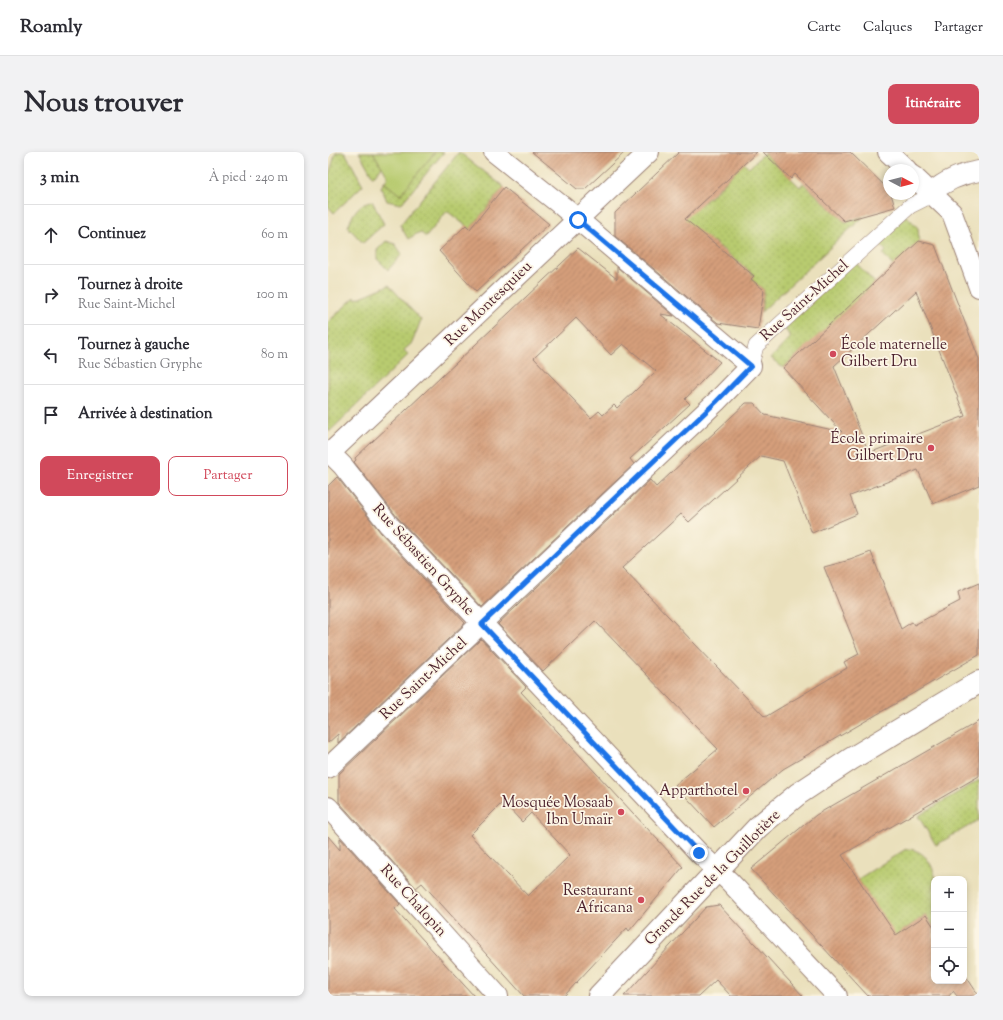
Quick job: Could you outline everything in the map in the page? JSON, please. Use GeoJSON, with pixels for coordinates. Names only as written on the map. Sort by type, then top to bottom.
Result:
{"type":"FeatureCollection","features":[{"type":"Feature","properties":{"kind":"main road","name":"Grande Rue de la Guillotière"},"geometry":{"type":"LineString","coordinates":[[599,996],[758,827],[798,794],[851,759],[979,682]]}},
{"type":"Feature","properties":{"kind":"street"},"geometry":{"type":"LineString","coordinates":[[494,152],[578,220],[751,366]]}},
{"type":"Feature","properties":{"kind":"street","name":"Rue Montesquieu"},"geometry":{"type":"LineString","coordinates":[[329,453],[649,152]]}},
{"type":"Feature","properties":{"kind":"street"},"geometry":{"type":"LineString","coordinates":[[888,152],[901,164]]}},
{"type":"Feature","properties":{"kind":"street"},"geometry":{"type":"LineString","coordinates":[[931,193],[948,180],[969,172],[979,171]]}},
{"type":"Feature","properties":{"kind":"street"},"geometry":{"type":"LineString","coordinates":[[919,182],[952,213],[979,287]]}},
{"type":"Feature","properties":{"kind":"street","name":"Rue Saint-Michel"},"geometry":{"type":"LineString","coordinates":[[328,768],[716,402],[751,366],[756,346],[910,206],[924,199],[931,193]]}},
{"type":"Feature","properties":{"kind":"street","name":"Rue Sébastien Gryphe"},"geometry":{"type":"LineString","coordinates":[[329,453],[389,526],[699,853],[837,996]]}},
{"type":"Feature","properties":{"kind":"street","name":"Rue Chalopin"},"geometry":{"type":"LineString","coordinates":[[328,807],[498,996]]}},
{"type":"Feature","properties":{"kind":"green space"},"geometry":{"type":"Polygon","coordinates":[[[336,152],[345,152],[363,185],[334,213],[328,206],[328,178],[336,152]]]}},
{"type":"Feature","properties":{"kind":"green space"},"geometry":{"type":"Polygon","coordinates":[[[359,152],[373,152],[382,167],[373,177],[359,152]]]}},
{"type":"Feature","properties":{"kind":"green space"},"geometry":{"type":"Polygon","coordinates":[[[373,152],[435,152],[400,195],[384,182],[388,177],[373,152]]]}},
{"type":"Feature","properties":{"kind":"green space"},"geometry":{"type":"Polygon","coordinates":[[[435,152],[444,152],[401,204],[387,201],[381,187],[384,182],[400,194],[435,152]]]}},
{"type":"Feature","properties":{"kind":"green space"},"geometry":{"type":"Polygon","coordinates":[[[459,152],[504,187],[470,229],[447,211],[426,237],[420,232],[408,239],[400,225],[459,152]]]}},
{"type":"Feature","properties":{"kind":"green space"},"geometry":{"type":"Polygon","coordinates":[[[764,153],[800,187],[803,183],[845,222],[863,217],[761,312],[764,290],[751,279],[754,275],[713,241],[708,247],[681,225],[683,214],[701,204],[716,192],[742,161],[749,168],[764,153]]]}},
{"type":"Feature","properties":{"kind":"green space"},"geometry":{"type":"Polygon","coordinates":[[[372,201],[384,224],[363,243],[348,227],[356,210],[363,204],[372,201]]]}},
{"type":"Feature","properties":{"kind":"green space"},"geometry":{"type":"Polygon","coordinates":[[[906,215],[918,228],[919,241],[893,266],[883,254],[886,251],[877,241],[906,215]]]}},
{"type":"Feature","properties":{"kind":"green space"},"geometry":{"type":"Polygon","coordinates":[[[386,241],[395,244],[402,254],[388,270],[377,259],[377,250],[386,241]]]}},
{"type":"Feature","properties":{"kind":"green space"},"geometry":{"type":"Polygon","coordinates":[[[855,262],[875,283],[783,368],[771,358],[791,337],[783,327],[855,262]]]}},
{"type":"Feature","properties":{"kind":"green space"},"geometry":{"type":"Polygon","coordinates":[[[389,285],[421,320],[412,343],[404,350],[408,355],[330,431],[328,429],[328,322],[355,297],[356,299],[389,285]]]}},
{"type":"Feature","properties":{"kind":"green space"},"geometry":{"type":"Polygon","coordinates":[[[979,780],[979,820],[936,845],[918,816],[979,780]]]}},
{"type":"Feature","properties":{"kind":"green space"},"geometry":{"type":"Polygon","coordinates":[[[906,849],[918,851],[929,862],[935,876],[931,876],[931,922],[926,915],[895,936],[858,879],[906,849]]]}},
{"type":"Feature","properties":{"kind":"building"},"geometry":{"type":"Polygon","coordinates":[[[532,152],[625,152],[585,189],[577,189],[532,152]]]}},
{"type":"Feature","properties":{"kind":"building"},"geometry":{"type":"Polygon","coordinates":[[[679,152],[757,152],[685,219],[754,276],[751,279],[764,290],[758,329],[718,323],[615,236],[615,213],[679,152]]]}},
{"type":"Feature","properties":{"kind":"building"},"geometry":{"type":"Polygon","coordinates":[[[763,152],[850,152],[883,184],[883,200],[893,200],[895,207],[844,221],[795,174],[791,179],[763,152]]]}},
{"type":"Feature","properties":{"kind":"building"},"geometry":{"type":"Polygon","coordinates":[[[504,187],[549,224],[476,292],[439,251],[466,225],[470,229],[504,187]]]}},
{"type":"Feature","properties":{"kind":"building"},"geometry":{"type":"Polygon","coordinates":[[[919,241],[935,245],[979,359],[979,485],[933,504],[918,470],[850,496],[857,514],[812,533],[783,461],[761,456],[689,522],[681,514],[622,568],[765,717],[847,668],[844,662],[859,654],[824,567],[850,560],[871,552],[901,629],[912,622],[914,625],[960,601],[958,592],[979,583],[979,655],[783,769],[714,827],[675,785],[718,749],[595,621],[543,671],[498,624],[650,480],[656,487],[746,403],[754,403],[765,415],[842,432],[783,368],[919,241]],[[916,291],[834,366],[869,453],[965,416],[916,291]]]}},
{"type":"Feature","properties":{"kind":"building"},"geometry":{"type":"Polygon","coordinates":[[[578,248],[617,279],[617,267],[674,316],[660,314],[720,362],[685,399],[690,404],[630,459],[634,464],[482,607],[398,518],[354,462],[356,460],[355,458],[578,248]],[[576,318],[534,358],[591,418],[599,411],[603,415],[614,405],[617,408],[656,371],[623,344],[611,355],[576,318]]]}},
{"type":"Feature","properties":{"kind":"building"},"geometry":{"type":"Polygon","coordinates":[[[337,477],[381,533],[465,623],[338,743],[338,734],[328,743],[328,486],[337,477]]]}},
{"type":"Feature","properties":{"kind":"building"},"geometry":{"type":"Polygon","coordinates":[[[481,639],[526,687],[521,692],[683,867],[629,931],[627,928],[564,996],[524,996],[422,883],[416,888],[339,802],[339,774],[481,639]],[[503,802],[470,835],[528,896],[570,855],[531,813],[522,822],[503,802]]]}},
{"type":"Feature","properties":{"kind":"building"},"geometry":{"type":"Polygon","coordinates":[[[979,721],[979,776],[842,855],[896,935],[926,915],[931,922],[931,984],[967,984],[967,978],[979,996],[957,996],[953,991],[949,996],[868,996],[751,869],[816,815],[979,721]]]}},
{"type":"Feature","properties":{"kind":"building"},"geometry":{"type":"Polygon","coordinates":[[[328,836],[340,850],[340,838],[400,904],[395,909],[474,996],[328,996],[328,836]]]}},
{"type":"Feature","properties":{"kind":"building"},"geometry":{"type":"Polygon","coordinates":[[[719,905],[803,996],[731,996],[716,980],[699,996],[624,996],[706,907],[719,905]]]}},
{"type":"Feature","properties":{"kind":"place","name":"École maternelle Gilbert Dru"},"geometry":{"type":"Point","coordinates":[833,354]}},
{"type":"Feature","properties":{"kind":"place","name":"École primaire Gilbert Dru"},"geometry":{"type":"Point","coordinates":[931,448]}},
{"type":"Feature","properties":{"kind":"place","name":"Apparthotel"},"geometry":{"type":"Point","coordinates":[746,791]}},
{"type":"Feature","properties":{"kind":"place","name":"Mosquée Mosaab Ibn Umaïr"},"geometry":{"type":"Point","coordinates":[621,812]}},
{"type":"Feature","properties":{"kind":"place","name":"Restaurant Africana"},"geometry":{"type":"Point","coordinates":[641,900]}},
{"type":"Feature","properties":{"kind":"route"},"geometry":{"type":"LineString","coordinates":[[578,220],[751,366],[740,380],[482,624],[699,853]]}}]}
